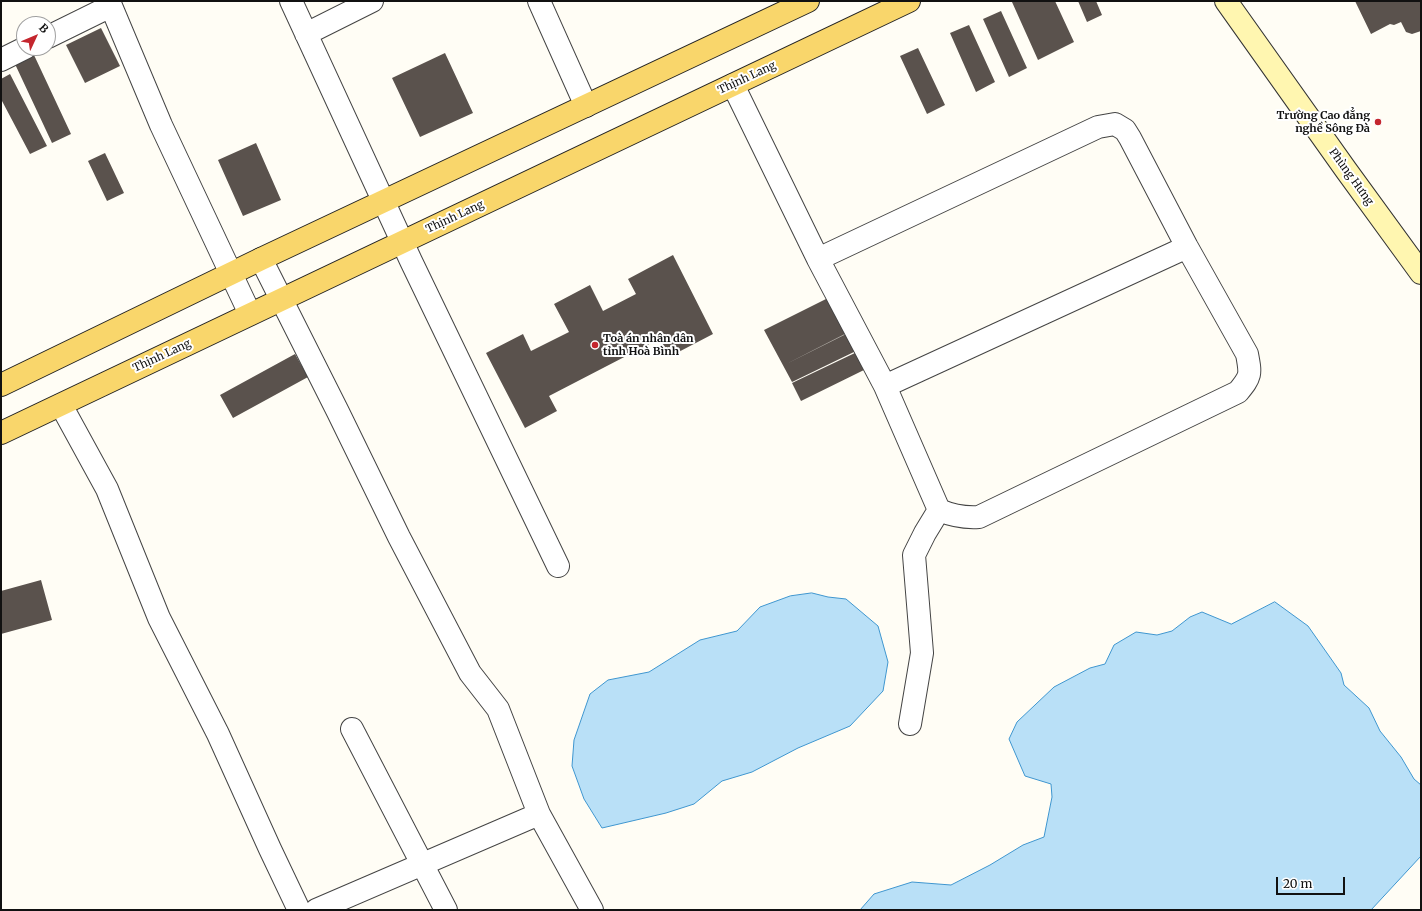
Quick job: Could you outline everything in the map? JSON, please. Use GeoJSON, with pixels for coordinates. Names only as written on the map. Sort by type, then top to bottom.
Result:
{"type":"FeatureCollection","features":[{"type":"Feature","properties":{"kind":"main road"},"geometry":{"type":"LineString","coordinates":[[1,385],[261,259],[808,1]]}},
{"type":"Feature","properties":{"kind":"main road","name":"Thịnh Lang"},"geometry":{"type":"LineString","coordinates":[[1,433],[909,1]]}},
{"type":"Feature","properties":{"kind":"street"},"geometry":{"type":"LineString","coordinates":[[291,1],[383,202],[558,566]]}},
{"type":"Feature","properties":{"kind":"street"},"geometry":{"type":"LineString","coordinates":[[306,34],[372,1]]}},
{"type":"Feature","properties":{"kind":"street"},"geometry":{"type":"LineString","coordinates":[[539,1],[586,106]]}},
{"type":"Feature","properties":{"kind":"street","name":"Phùng Hưng"},"geometry":{"type":"LineString","coordinates":[[1226,1],[1421,273]]}},
{"type":"Feature","properties":{"kind":"street"},"geometry":{"type":"LineString","coordinates":[[56,33],[110,3],[161,125],[250,314]]}},
{"type":"Feature","properties":{"kind":"street"},"geometry":{"type":"LineString","coordinates":[[1,60],[16,52]]}},
{"type":"Feature","properties":{"kind":"street"},"geometry":{"type":"LineString","coordinates":[[733,85],[818,259],[885,386],[925,482],[939,510],[952,516],[968,518],[979,517],[1238,392],[1246,382],[1250,371],[1248,354],[1187,248],[1128,134],[1125,130],[1115,124],[1098,127],[818,259]]}},
{"type":"Feature","properties":{"kind":"street"},"geometry":{"type":"LineString","coordinates":[[885,386],[1187,248]]}},
{"type":"Feature","properties":{"kind":"street"},"geometry":{"type":"LineString","coordinates":[[261,259],[399,537],[470,673],[498,709],[539,814],[592,910]]}},
{"type":"Feature","properties":{"kind":"street"},"geometry":{"type":"LineString","coordinates":[[61,405],[107,489],[159,618],[218,734],[270,850],[299,910]]}},
{"type":"Feature","properties":{"kind":"street"},"geometry":{"type":"LineString","coordinates":[[910,724],[922,652],[914,555],[925,532],[939,510]]}},
{"type":"Feature","properties":{"kind":"street"},"geometry":{"type":"LineString","coordinates":[[352,729],[446,910]]}},
{"type":"Feature","properties":{"kind":"street"},"geometry":{"type":"LineString","coordinates":[[316,910],[539,814]]}},
{"type":"Feature","properties":{"kind":"water"},"geometry":{"type":"Polygon","coordinates":[[[812,593],[846,599],[878,626],[888,662],[883,691],[850,726],[798,748],[752,772],[722,781],[694,804],[666,813],[602,828],[584,799],[572,766],[574,740],[590,694],[608,680],[649,672],[700,640],[737,631],[760,607],[790,596],[812,593]]]}},
{"type":"Feature","properties":{"kind":"water"},"geometry":{"type":"Polygon","coordinates":[[[1275,602],[1308,626],[1341,673],[1344,685],[1369,708],[1380,731],[1401,757],[1414,779],[1421,785],[1421,856],[1371,910],[860,910],[874,894],[912,882],[951,885],[990,865],[1023,845],[1044,837],[1052,797],[1051,784],[1025,776],[1009,739],[1017,722],[1054,687],[1090,668],[1105,664],[1114,645],[1136,632],[1157,635],[1172,631],[1190,617],[1202,612],[1231,624],[1275,602]]]}},
{"type":"Feature","properties":{"kind":"building"},"geometry":{"type":"Polygon","coordinates":[[[1055,1],[1074,42],[1038,60],[1012,2],[1055,1]]]}},
{"type":"Feature","properties":{"kind":"building"},"geometry":{"type":"Polygon","coordinates":[[[1078,1],[1096,1],[1102,15],[1087,22],[1078,1]]]}},
{"type":"Feature","properties":{"kind":"building"},"geometry":{"type":"Polygon","coordinates":[[[1355,1],[1421,1],[1421,31],[1412,34],[1406,32],[1401,22],[1394,25],[1390,24],[1371,34],[1355,1]]]}},
{"type":"Feature","properties":{"kind":"building"},"geometry":{"type":"Polygon","coordinates":[[[1001,11],[1027,68],[1009,77],[983,19],[1001,11]]]}},
{"type":"Feature","properties":{"kind":"building"},"geometry":{"type":"Polygon","coordinates":[[[969,25],[995,82],[976,92],[950,33],[969,25]]]}},
{"type":"Feature","properties":{"kind":"building"},"geometry":{"type":"Polygon","coordinates":[[[101,28],[120,66],[85,83],[66,45],[101,28]]]}},
{"type":"Feature","properties":{"kind":"building"},"geometry":{"type":"Polygon","coordinates":[[[918,48],[945,105],[927,114],[900,56],[918,48]]]}},
{"type":"Feature","properties":{"kind":"building"},"geometry":{"type":"Polygon","coordinates":[[[445,53],[473,113],[420,137],[392,78],[445,53]]]}},
{"type":"Feature","properties":{"kind":"building"},"geometry":{"type":"Polygon","coordinates":[[[34,56],[71,134],[52,143],[15,64],[34,56]]]}},
{"type":"Feature","properties":{"kind":"building"},"geometry":{"type":"Polygon","coordinates":[[[10,74],[47,146],[30,154],[1,101],[1,79],[10,74]]]}},
{"type":"Feature","properties":{"kind":"building"},"geometry":{"type":"Polygon","coordinates":[[[256,143],[281,200],[243,216],[218,160],[256,143]]]}},
{"type":"Feature","properties":{"kind":"building"},"geometry":{"type":"Polygon","coordinates":[[[105,153],[124,193],[107,201],[88,161],[105,153]]]}},
{"type":"Feature","properties":{"kind":"building","name":"Toà án nhân dân tỉnh Hoà Bình"},"geometry":{"type":"Polygon","coordinates":[[[673,255],[713,334],[669,357],[659,339],[549,396],[557,411],[525,428],[486,353],[523,334],[531,351],[569,332],[554,304],[590,285],[603,311],[636,294],[628,279],[673,255]]]}},
{"type":"Feature","properties":{"kind":"building"},"geometry":{"type":"Polygon","coordinates":[[[828,298],[847,333],[786,364],[848,333],[856,351],[792,382],[764,330],[828,298]]]}},
{"type":"Feature","properties":{"kind":"building"},"geometry":{"type":"Polygon","coordinates":[[[857,352],[866,369],[801,401],[792,383],[857,352]]]}},
{"type":"Feature","properties":{"kind":"building"},"geometry":{"type":"Polygon","coordinates":[[[295,354],[308,377],[233,418],[220,395],[295,354]]]}},
{"type":"Feature","properties":{"kind":"building"},"geometry":{"type":"Polygon","coordinates":[[[41,580],[52,620],[1,634],[1,591],[41,580]]]}},
{"type":"Feature","properties":{"kind":"place","name":"Trường Cao đẳng nghề Sông Đà"},"geometry":{"type":"Point","coordinates":[1378,122]}},
{"type":"Feature","properties":{"kind":"place","name":"Toà án nhân dân tỉnh Hoà Bình"},"geometry":{"type":"Point","coordinates":[595,345]}}]}
